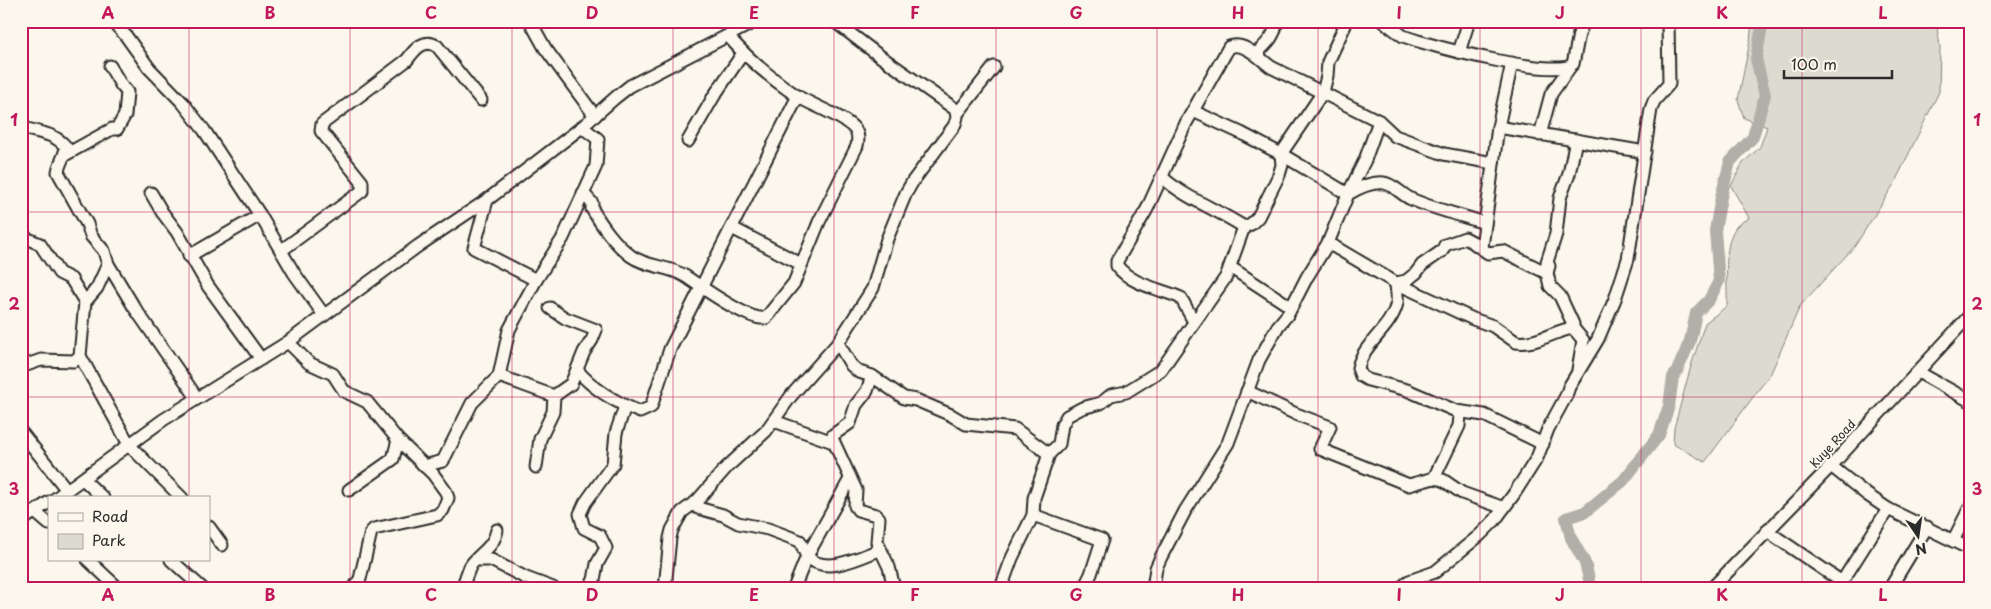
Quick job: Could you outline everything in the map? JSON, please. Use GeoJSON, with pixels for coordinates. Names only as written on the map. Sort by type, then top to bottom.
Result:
{"type":"FeatureCollection","features":[{"type":"Feature","properties":{"kind":"street"},"geometry":{"type":"LineString","coordinates":[[112,21],[126,36],[149,68],[183,103],[204,130],[260,215],[294,273],[324,315]]}},
{"type":"Feature","properties":{"kind":"street"},"geometry":{"type":"LineString","coordinates":[[530,21],[545,48],[595,116]]}},
{"type":"Feature","properties":{"kind":"street"},"geometry":{"type":"LineString","coordinates":[[58,496],[197,398],[288,342],[418,246],[487,200],[582,127],[630,86],[756,21]]}},
{"type":"Feature","properties":{"kind":"street"},"geometry":{"type":"LineString","coordinates":[[834,21],[876,54],[955,109],[957,114]]}},
{"type":"Feature","properties":{"kind":"street"},"geometry":{"type":"LineString","coordinates":[[1256,54],[1272,37],[1276,21]]}},
{"type":"Feature","properties":{"kind":"street"},"geometry":{"type":"LineString","coordinates":[[1001,588],[1012,558],[1033,515],[1034,498],[1049,454],[1059,444],[1062,424],[1068,416],[1082,408],[1101,403],[1111,395],[1126,392],[1161,370],[1226,277],[1244,227],[1251,224],[1258,217],[1279,175],[1282,165],[1281,154],[1323,92],[1328,62],[1347,21]]}},
{"type":"Feature","properties":{"kind":"street"},"geometry":{"type":"LineString","coordinates":[[1383,21],[1403,36],[1459,52],[1512,63],[1570,67]]}},
{"type":"Feature","properties":{"kind":"street"},"geometry":{"type":"LineString","coordinates":[[1459,52],[1468,21]]}},
{"type":"Feature","properties":{"kind":"street"},"geometry":{"type":"LineString","coordinates":[[1540,135],[1551,94],[1574,61],[1579,34],[1584,21]]}},
{"type":"Feature","properties":{"kind":"street"},"geometry":{"type":"LineString","coordinates":[[1401,588],[1409,581],[1435,572],[1445,566],[1480,535],[1504,508],[1525,479],[1576,374],[1586,362],[1598,339],[1615,299],[1628,259],[1654,101],[1669,84],[1668,21]]}},
{"type":"Feature","properties":{"kind":"street"},"geometry":{"type":"LineString","coordinates":[[583,193],[592,203],[592,209],[616,244],[633,258],[683,274],[700,287],[756,319],[766,318],[789,290],[819,222],[857,146],[858,138],[856,131],[848,123],[798,96],[743,53],[728,36]]}},
{"type":"Feature","properties":{"kind":"street"},"geometry":{"type":"LineString","coordinates":[[282,250],[362,191],[362,182],[321,131],[322,124],[407,60],[416,48],[425,43],[432,43],[437,46],[481,100]]}},
{"type":"Feature","properties":{"kind":"street"},"geometry":{"type":"LineString","coordinates":[[1194,322],[1181,298],[1141,284],[1121,271],[1117,266],[1117,261],[1162,177],[1193,111],[1226,49],[1232,46],[1256,54],[1271,67],[1379,121],[1395,136],[1444,154],[1493,163]]}},
{"type":"Feature","properties":{"kind":"street"},"geometry":{"type":"LineString","coordinates":[[688,140],[714,96],[743,53]]}},
{"type":"Feature","properties":{"kind":"street"},"geometry":{"type":"LineString","coordinates":[[1396,283],[1406,281],[1416,274],[1422,265],[1442,251],[1445,245],[1465,238],[1482,247],[1498,127],[1512,63]]}},
{"type":"Feature","properties":{"kind":"street"},"geometry":{"type":"LineString","coordinates":[[65,155],[117,128],[125,115],[127,92],[110,66]]}},
{"type":"Feature","properties":{"kind":"street"},"geometry":{"type":"LineString","coordinates":[[665,588],[670,538],[672,530],[682,512],[698,504],[705,490],[766,431],[791,396],[838,343],[873,288],[887,238],[906,193],[954,126],[957,114],[994,66]]}},
{"type":"Feature","properties":{"kind":"street"},"geometry":{"type":"LineString","coordinates":[[577,370],[586,382],[625,406],[640,412],[651,407],[670,348],[798,96]]}},
{"type":"Feature","properties":{"kind":"street"},"geometry":{"type":"LineString","coordinates":[[1193,111],[1281,154],[1348,194]]}},
{"type":"Feature","properties":{"kind":"street"},"geometry":{"type":"LineString","coordinates":[[1153,588],[1156,568],[1161,557],[1185,511],[1223,452],[1259,360],[1278,326],[1288,314],[1328,243],[1348,194],[1365,160],[1379,121]]}},
{"type":"Feature","properties":{"kind":"street"},"geometry":{"type":"LineString","coordinates":[[21,127],[42,132],[56,138],[66,147],[58,172],[87,224],[91,236],[104,251],[108,264],[134,307],[197,398]]}},
{"type":"Feature","properties":{"kind":"street"},"geometry":{"type":"LineString","coordinates":[[288,342],[309,363],[333,374],[344,391],[367,402],[398,440],[424,466],[435,468],[443,462],[472,403],[500,376],[509,330],[536,280],[563,238],[596,166],[598,139],[582,127]]}},
{"type":"Feature","properties":{"kind":"street"},"geometry":{"type":"LineString","coordinates":[[1498,127],[1645,152]]}},
{"type":"Feature","properties":{"kind":"street"},"geometry":{"type":"LineString","coordinates":[[1576,140],[1569,174],[1560,198],[1558,228],[1547,262],[1550,286],[1560,296],[1573,324],[1573,328],[1583,340],[1576,374]]}},
{"type":"Feature","properties":{"kind":"street"},"geometry":{"type":"LineString","coordinates":[[1162,177],[1192,199],[1244,227]]}},
{"type":"Feature","properties":{"kind":"street"},"geometry":{"type":"LineString","coordinates":[[1348,194],[1358,187],[1380,182],[1387,183],[1412,200],[1485,223]]}},
{"type":"Feature","properties":{"kind":"street"},"geometry":{"type":"LineString","coordinates":[[151,193],[177,232],[189,256],[208,286],[261,359]]}},
{"type":"Feature","properties":{"kind":"street"},"geometry":{"type":"LineString","coordinates":[[487,200],[474,248],[536,280]]}},
{"type":"Feature","properties":{"kind":"street"},"geometry":{"type":"LineString","coordinates":[[189,256],[260,215]]}},
{"type":"Feature","properties":{"kind":"street"},"geometry":{"type":"LineString","coordinates":[[732,228],[801,264]]}},
{"type":"Feature","properties":{"kind":"street"},"geometry":{"type":"LineString","coordinates":[[21,236],[40,244],[59,273],[71,279],[85,302]]}},
{"type":"Feature","properties":{"kind":"street"},"geometry":{"type":"LineString","coordinates":[[1465,238],[1488,253],[1503,251],[1547,273]]}},
{"type":"Feature","properties":{"kind":"street"},"geometry":{"type":"LineString","coordinates":[[1328,243],[1396,283],[1473,319],[1493,326],[1516,342],[1541,340],[1573,328]]}},
{"type":"Feature","properties":{"kind":"street"},"geometry":{"type":"LineString","coordinates":[[108,264],[97,288],[85,302],[80,356],[130,446],[180,496]]}},
{"type":"Feature","properties":{"kind":"street"},"geometry":{"type":"LineString","coordinates":[[1230,267],[1291,307]]}},
{"type":"Feature","properties":{"kind":"street"},"geometry":{"type":"LineString","coordinates":[[1396,283],[1398,301],[1396,308],[1388,324],[1359,362],[1361,376],[1368,380],[1414,393],[1456,411],[1484,416],[1543,444]]}},
{"type":"Feature","properties":{"kind":"street"},"geometry":{"type":"LineString","coordinates":[[550,308],[565,318],[596,330],[584,352],[571,384]]}},
{"type":"Feature","properties":{"kind":"street","name":"Kuye Road"},"geometry":{"type":"LineString","coordinates":[[1712,588],[1831,466],[1970,315]]}},
{"type":"Feature","properties":{"kind":"street"},"geometry":{"type":"LineString","coordinates":[[838,343],[859,372],[872,376],[904,398],[916,400],[951,415],[966,424],[1015,429],[1049,454]]}},
{"type":"Feature","properties":{"kind":"street"},"geometry":{"type":"LineString","coordinates":[[21,367],[41,360],[74,361],[80,356]]}},
{"type":"Feature","properties":{"kind":"street"},"geometry":{"type":"LineString","coordinates":[[1918,372],[1970,401]]}},
{"type":"Feature","properties":{"kind":"street"},"geometry":{"type":"LineString","coordinates":[[500,376],[554,396]]}},
{"type":"Feature","properties":{"kind":"street"},"geometry":{"type":"LineString","coordinates":[[872,376],[867,391],[856,405],[850,423],[833,435],[833,442],[856,490],[855,506],[858,510],[876,514],[879,518],[877,542],[879,550],[889,567],[894,588]]}},
{"type":"Feature","properties":{"kind":"street"},"geometry":{"type":"LineString","coordinates":[[554,396],[571,384],[586,382]]}},
{"type":"Feature","properties":{"kind":"street"},"geometry":{"type":"LineString","coordinates":[[1247,391],[1296,414],[1330,427],[1320,449],[1409,485],[1434,478],[1443,480],[1462,493],[1504,508]]}},
{"type":"Feature","properties":{"kind":"street"},"geometry":{"type":"LineString","coordinates":[[536,467],[540,439],[553,412],[554,396]]}},
{"type":"Feature","properties":{"kind":"street"},"geometry":{"type":"LineString","coordinates":[[589,588],[594,580],[597,564],[606,548],[600,536],[584,528],[580,514],[585,503],[613,464],[616,433],[625,406]]}},
{"type":"Feature","properties":{"kind":"street"},"geometry":{"type":"LineString","coordinates":[[1434,478],[1459,426],[1460,415],[1456,411]]}},
{"type":"Feature","properties":{"kind":"street"},"geometry":{"type":"LineString","coordinates":[[774,421],[833,442]]}},
{"type":"Feature","properties":{"kind":"street"},"geometry":{"type":"LineString","coordinates":[[21,432],[66,490]]}},
{"type":"Feature","properties":{"kind":"street"},"geometry":{"type":"LineString","coordinates":[[349,490],[393,459],[398,440]]}},
{"type":"Feature","properties":{"kind":"street"},"geometry":{"type":"LineString","coordinates":[[1831,466],[1888,509],[1970,549]]}},
{"type":"Feature","properties":{"kind":"street"},"geometry":{"type":"LineString","coordinates":[[354,588],[360,579],[371,532],[374,529],[437,515],[443,510],[448,498],[435,468]]}},
{"type":"Feature","properties":{"kind":"street"},"geometry":{"type":"LineString","coordinates":[[83,479],[101,496]]}},
{"type":"Feature","properties":{"kind":"street"},"geometry":{"type":"LineString","coordinates":[[794,588],[807,556],[850,479]]}},
{"type":"Feature","properties":{"kind":"street"},"geometry":{"type":"LineString","coordinates":[[21,521],[48,503]]}},
{"type":"Feature","properties":{"kind":"street"},"geometry":{"type":"LineString","coordinates":[[698,504],[738,523],[768,529],[800,541],[807,556],[818,563],[833,565],[849,562],[879,550]]}},
{"type":"Feature","properties":{"kind":"street"},"geometry":{"type":"LineString","coordinates":[[1953,541],[1970,507]]}},
{"type":"Feature","properties":{"kind":"street"},"geometry":{"type":"LineString","coordinates":[[1767,531],[1840,585],[1888,509]]}},
{"type":"Feature","properties":{"kind":"street"},"geometry":{"type":"LineString","coordinates":[[35,512],[48,523]]}},
{"type":"Feature","properties":{"kind":"street"},"geometry":{"type":"LineString","coordinates":[[1033,515],[1102,540],[1091,574],[1084,588]]}},
{"type":"Feature","properties":{"kind":"street"},"geometry":{"type":"LineString","coordinates":[[1890,588],[1927,527]]}},
{"type":"Feature","properties":{"kind":"street"},"geometry":{"type":"LineString","coordinates":[[210,528],[222,545]]}},
{"type":"Feature","properties":{"kind":"street"},"geometry":{"type":"LineString","coordinates":[[462,588],[471,566],[496,539],[497,530]]}},
{"type":"Feature","properties":{"kind":"street"},"geometry":{"type":"LineString","coordinates":[[477,560],[491,560],[526,578],[553,588]]}},
{"type":"Feature","properties":{"kind":"street"},"geometry":{"type":"LineString","coordinates":[[90,562],[118,588]]}},
{"type":"Feature","properties":{"kind":"street"},"geometry":{"type":"LineString","coordinates":[[173,562],[202,588]]}},
{"type":"Feature","properties":{"kind":"green space"},"geometry":{"type":"Polygon","coordinates":[[[1752,21],[1936,21],[1940,46],[1939,92],[1894,184],[1855,246],[1800,306],[1771,373],[1705,462],[1673,444],[1674,428],[1705,323],[1727,306],[1727,254],[1732,235],[1737,226],[1749,218],[1731,186],[1742,164],[1760,147],[1767,127],[1744,118],[1738,100],[1750,41],[1752,21]]]}},
{"type":"Feature","properties":{"kind":"waterway"},"geometry":{"type":"LineString","coordinates":[[1589,579],[1585,563],[1571,538],[1566,518],[1585,512],[1623,481],[1659,435],[1669,406],[1673,377],[1690,341],[1696,313],[1709,300],[1719,281],[1715,231],[1721,197],[1730,162],[1753,137],[1765,95],[1756,59],[1763,21]]}}]}
